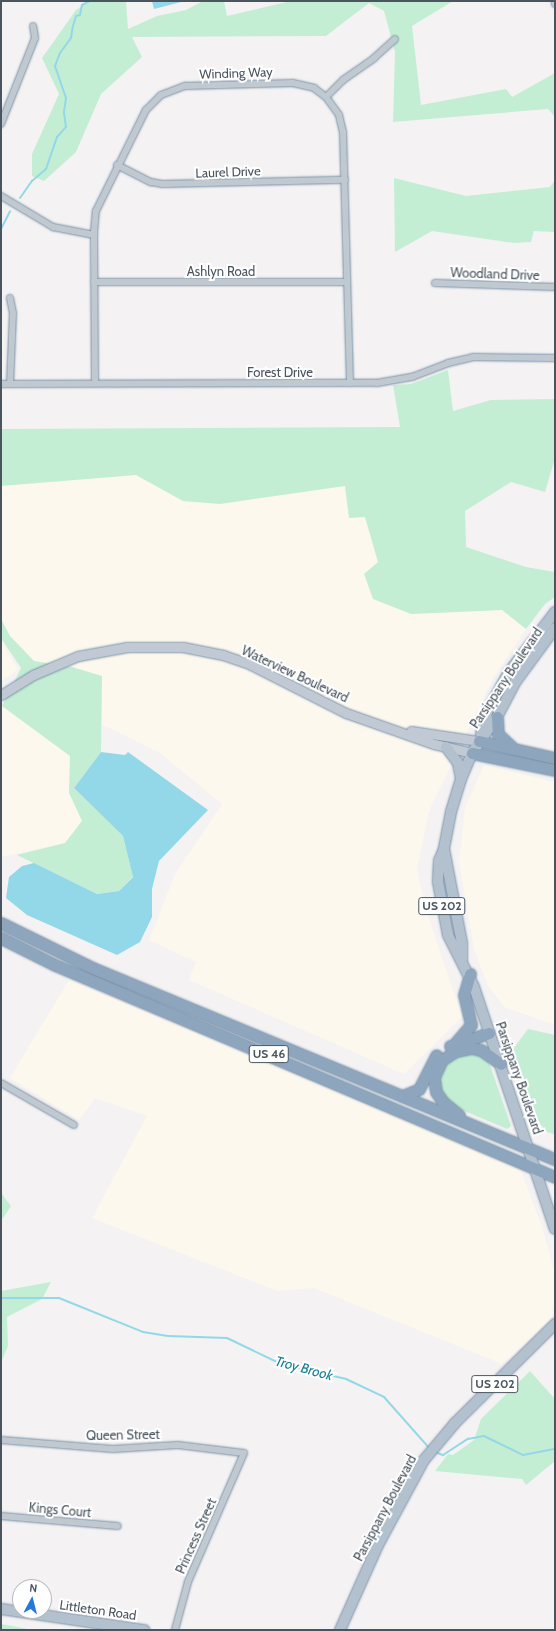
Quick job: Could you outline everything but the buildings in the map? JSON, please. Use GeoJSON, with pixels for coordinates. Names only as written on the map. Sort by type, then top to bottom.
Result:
{"type":"FeatureCollection","features":[{"type":"Feature","properties":{"kind":"highway"},"geometry":{"type":"LineString","coordinates":[[497,717],[498,734],[516,749]]}},
{"type":"Feature","properties":{"kind":"highway"},"geometry":{"type":"LineString","coordinates":[[479,741],[555,758]]}},
{"type":"Feature","properties":{"kind":"highway"},"geometry":{"type":"LineString","coordinates":[[472,753],[555,770]]}},
{"type":"Feature","properties":{"kind":"highway","name":"US 46"},"geometry":{"type":"LineString","coordinates":[[1,923],[93,968],[555,1159]]}},
{"type":"Feature","properties":{"kind":"highway","name":"US 46"},"geometry":{"type":"LineString","coordinates":[[1,938],[55,965],[335,1082],[555,1177]]}},
{"type":"Feature","properties":{"kind":"highway"},"geometry":{"type":"LineString","coordinates":[[402,1096],[418,1089],[433,1059],[447,1047],[464,1036],[471,1025],[464,995],[470,974]]}},
{"type":"Feature","properties":{"kind":"highway"},"geometry":{"type":"LineString","coordinates":[[447,1047],[490,1033]]}},
{"type":"Feature","properties":{"kind":"highway"},"geometry":{"type":"LineString","coordinates":[[478,1127],[442,1102],[435,1087],[435,1071],[445,1057],[464,1049],[480,1050],[501,1064]]}},
{"type":"Feature","properties":{"kind":"main road","name":"Parsippany Boulevard"},"geometry":{"type":"LineString","coordinates":[[479,741],[488,710],[509,672],[555,612]]}},
{"type":"Feature","properties":{"kind":"main road","name":"Parsippany Boulevard"},"geometry":{"type":"LineString","coordinates":[[555,628],[516,682],[497,717],[472,753],[461,779],[451,812],[444,849],[462,942],[462,959],[470,974],[538,1170],[555,1229]]}},
{"type":"Feature","properties":{"kind":"main road"},"geometry":{"type":"LineString","coordinates":[[446,747],[458,763],[461,779]]}},
{"type":"Feature","properties":{"kind":"main road","name":"Parsippany Boulevard"},"geometry":{"type":"LineString","coordinates":[[340,1630],[378,1545],[407,1488],[428,1455],[555,1325]]}},
{"type":"Feature","properties":{"kind":"main road","name":"Littleton Road"},"geometry":{"type":"LineString","coordinates":[[1,1609],[144,1630]]}},
{"type":"Feature","properties":{"kind":"street"},"geometry":{"type":"LineString","coordinates":[[1,124],[34,38],[33,26]]}},
{"type":"Feature","properties":{"kind":"street"},"geometry":{"type":"LineString","coordinates":[[326,97],[343,80],[374,58],[395,39]]}},
{"type":"Feature","properties":{"kind":"street","name":"Winding Way"},"geometry":{"type":"LineString","coordinates":[[95,383],[94,235],[96,210],[117,165],[146,110],[161,95],[176,88],[293,83],[314,88],[326,97],[335,108],[342,124],[345,180],[350,383]]}},
{"type":"Feature","properties":{"kind":"street","name":"Laurel Drive"},"geometry":{"type":"LineString","coordinates":[[117,165],[151,182],[162,184],[345,180]]}},
{"type":"Feature","properties":{"kind":"street"},"geometry":{"type":"LineString","coordinates":[[1,196],[53,227],[94,235]]}},
{"type":"Feature","properties":{"kind":"street","name":"Ashlyn Road"},"geometry":{"type":"LineString","coordinates":[[94,282],[348,282]]}},
{"type":"Feature","properties":{"kind":"street","name":"Woodland Drive"},"geometry":{"type":"LineString","coordinates":[[435,283],[555,287]]}},
{"type":"Feature","properties":{"kind":"street"},"geometry":{"type":"LineString","coordinates":[[10,298],[13,313],[10,384]]}},
{"type":"Feature","properties":{"kind":"street","name":"Forest Drive"},"geometry":{"type":"LineString","coordinates":[[1,384],[350,383],[394,381],[473,357],[555,358]]}},
{"type":"Feature","properties":{"kind":"street","name":"Waterview Boulevard"},"geometry":{"type":"LineString","coordinates":[[1,695],[33,675],[78,656],[127,647],[183,647],[223,655],[249,664],[346,713],[446,747],[472,753]]}},
{"type":"Feature","properties":{"kind":"street","name":"Waterview Boulevard"},"geometry":{"type":"LineString","coordinates":[[394,729],[479,741]]}},
{"type":"Feature","properties":{"kind":"street"},"geometry":{"type":"LineString","coordinates":[[1,1083],[74,1125]]}},
{"type":"Feature","properties":{"kind":"street","name":"Queen Street"},"geometry":{"type":"LineString","coordinates":[[1,1440],[113,1449],[178,1445],[244,1453]]}},
{"type":"Feature","properties":{"kind":"street","name":"Princess Street"},"geometry":{"type":"LineString","coordinates":[[175,1630],[188,1582],[244,1453]]}},
{"type":"Feature","properties":{"kind":"street","name":"Kings Court"},"geometry":{"type":"LineString","coordinates":[[1,1516],[118,1526]]}},
{"type":"Feature","properties":{"kind":"shaded area"},"geometry":{"type":"Polygon","coordinates":[[[136,475],[183,501],[220,504],[345,486],[349,518],[365,517],[378,563],[364,574],[411,614],[502,610],[526,629],[493,678],[429,811],[417,869],[425,907],[462,1017],[404,1074],[189,980],[196,962],[149,940],[175,874],[222,804],[160,753],[101,724],[102,676],[72,667],[34,661],[10,636],[1,619],[1,486],[136,475]]]}},
{"type":"Feature","properties":{"kind":"shaded area"},"geometry":{"type":"Polygon","coordinates":[[[1,640],[18,670],[1,681],[1,640]]]}},
{"type":"Feature","properties":{"kind":"shaded area"},"geometry":{"type":"Polygon","coordinates":[[[2,706],[70,756],[69,793],[82,821],[65,843],[1,857],[2,706]]]}},
{"type":"Feature","properties":{"kind":"shaded area"},"geometry":{"type":"Polygon","coordinates":[[[484,765],[555,782],[555,1025],[504,1007],[487,984],[474,949],[459,862],[465,807],[484,765]]]}},
{"type":"Feature","properties":{"kind":"shaded area"},"geometry":{"type":"Polygon","coordinates":[[[69,980],[520,1168],[543,1230],[555,1274],[555,1298],[551,1320],[502,1364],[314,1288],[277,1291],[92,1218],[147,1116],[95,1098],[79,1120],[10,1078],[69,980]]]}},
{"type":"Feature","properties":{"kind":"green space"},"geometry":{"type":"Polygon","coordinates":[[[89,1],[126,1],[128,29],[157,16],[186,10],[203,1],[224,1],[227,16],[291,1],[453,1],[412,26],[421,105],[506,89],[512,97],[555,73],[555,117],[548,109],[393,122],[395,52],[384,11],[369,3],[326,36],[132,37],[142,57],[101,94],[76,152],[44,181],[32,176],[32,154],[59,94],[42,58],[76,10],[89,1]]]}},
{"type":"Feature","properties":{"kind":"green space"},"geometry":{"type":"Polygon","coordinates":[[[394,178],[466,196],[550,187],[555,180],[555,232],[534,231],[531,242],[514,243],[432,231],[395,252],[394,178]]]}},
{"type":"Feature","properties":{"kind":"green space"},"geometry":{"type":"Polygon","coordinates":[[[448,370],[453,411],[491,400],[555,399],[555,458],[545,492],[511,482],[465,511],[466,547],[526,567],[555,572],[555,597],[545,604],[526,629],[502,610],[411,614],[373,599],[364,574],[378,562],[365,517],[349,518],[345,486],[220,504],[183,501],[136,475],[1,486],[1,429],[400,427],[393,385],[411,384],[448,370]]]}},
{"type":"Feature","properties":{"kind":"green space"},"geometry":{"type":"Polygon","coordinates":[[[1,619],[10,636],[34,661],[72,667],[102,676],[101,752],[74,788],[123,836],[133,876],[119,891],[97,894],[17,855],[65,843],[82,821],[69,793],[70,756],[2,706],[21,668],[1,638],[1,619]]]}},
{"type":"Feature","properties":{"kind":"green space"},"geometry":{"type":"Polygon","coordinates":[[[528,1029],[555,1035],[554,1134],[543,1131],[516,1066],[513,1049],[528,1029]]]}},
{"type":"Feature","properties":{"kind":"green space"},"geometry":{"type":"Polygon","coordinates":[[[475,1051],[486,1059],[490,1065],[511,1126],[507,1129],[455,1107],[442,1095],[437,1082],[445,1061],[450,1056],[475,1051]]]}},
{"type":"Feature","properties":{"kind":"green space"},"geometry":{"type":"Polygon","coordinates":[[[1,1193],[11,1206],[1,1221],[1,1193]]]}},
{"type":"Feature","properties":{"kind":"green space"},"geometry":{"type":"Polygon","coordinates":[[[51,1282],[42,1299],[7,1317],[8,1346],[1,1362],[1,1291],[51,1282]]]}},
{"type":"Feature","properties":{"kind":"green space"},"geometry":{"type":"Polygon","coordinates":[[[530,1371],[555,1399],[555,1461],[526,1485],[522,1479],[435,1471],[448,1454],[453,1455],[474,1440],[481,1419],[530,1371]]]}},
{"type":"Feature","properties":{"kind":"green space"},"geometry":{"type":"Polygon","coordinates":[[[1,1624],[28,1629],[1,1630],[1,1624]]]}},
{"type":"Feature","properties":{"kind":"water"},"geometry":{"type":"Polygon","coordinates":[[[152,1],[185,1],[154,9],[152,1]]]}},
{"type":"Feature","properties":{"kind":"water"},"geometry":{"type":"Polygon","coordinates":[[[101,752],[125,755],[128,752],[208,810],[159,861],[152,889],[152,917],[140,942],[117,955],[27,915],[6,898],[9,877],[22,866],[34,863],[97,894],[119,891],[133,877],[123,836],[74,788],[101,752]]]}},
{"type":"Feature","properties":{"kind":"waterway","name":"Troy Brook"},"geometry":{"type":"LineString","coordinates":[[20,198],[32,181],[46,169],[57,137],[66,127],[64,112],[66,98],[55,66],[60,53],[71,38],[76,16],[80,15],[82,5],[90,1]]}},
{"type":"Feature","properties":{"kind":"waterway","name":"Troy Brook"},"geometry":{"type":"LineString","coordinates":[[1,229],[10,211]]}},
{"type":"Feature","properties":{"kind":"waterway","name":"Troy Brook"},"geometry":{"type":"LineString","coordinates":[[1,1298],[59,1298],[143,1332],[168,1336],[227,1338],[281,1364],[346,1379],[384,1397],[430,1449]]}},
{"type":"Feature","properties":{"kind":"waterway","name":"Troy Brook"},"geometry":{"type":"LineString","coordinates":[[435,1452],[443,1455],[468,1439],[484,1436],[523,1455],[555,1449]]}}]}
